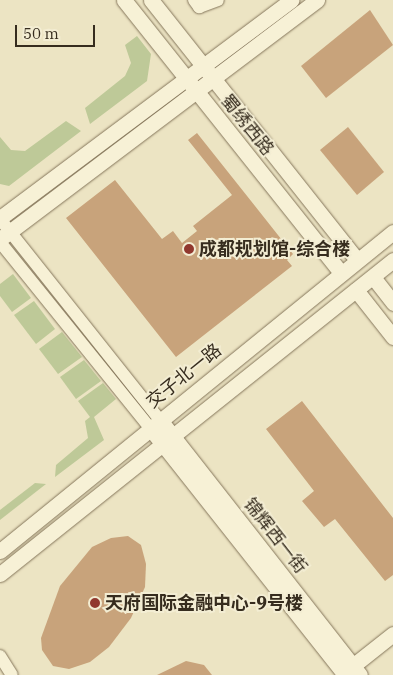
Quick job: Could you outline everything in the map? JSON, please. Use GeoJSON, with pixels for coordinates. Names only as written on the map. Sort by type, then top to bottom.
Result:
{"type":"FeatureCollection","features":[{"type":"Feature","properties":{"kind":"street","name":"蜀绣西路"},"geometry":{"type":"LineString","coordinates":[[124,0],[342,273]]}},
{"type":"Feature","properties":{"kind":"street","name":"蜀绣西路"},"geometry":{"type":"LineString","coordinates":[[151,0],[357,260]]}},
{"type":"Feature","properties":{"kind":"street"},"geometry":{"type":"LineString","coordinates":[[194,0],[199,7],[218,0]]}},
{"type":"Feature","properties":{"kind":"street"},"geometry":{"type":"LineString","coordinates":[[155,424],[2,230],[208,72],[317,0]]}},
{"type":"Feature","properties":{"kind":"street"},"geometry":{"type":"LineString","coordinates":[[208,72],[286,2]]}},
{"type":"Feature","properties":{"kind":"street","name":"交子北一路"},"geometry":{"type":"LineString","coordinates":[[0,551],[393,232]]}},
{"type":"Feature","properties":{"kind":"street"},"geometry":{"type":"LineString","coordinates":[[0,574],[170,443],[393,260]]}},
{"type":"Feature","properties":{"kind":"street"},"geometry":{"type":"LineString","coordinates":[[373,277],[393,303]]}},
{"type":"Feature","properties":{"kind":"street"},"geometry":{"type":"LineString","coordinates":[[356,290],[393,337]]}},
{"type":"Feature","properties":{"kind":"street","name":"锦辉西一街"},"geometry":{"type":"LineString","coordinates":[[155,424],[348,673]]}},
{"type":"Feature","properties":{"kind":"street"},"geometry":{"type":"LineString","coordinates":[[348,673],[393,634]]}},
{"type":"Feature","properties":{"kind":"street"},"geometry":{"type":"LineString","coordinates":[[0,656],[12,675]]}},
{"type":"Feature","properties":{"kind":"green space"},"geometry":{"type":"Polygon","coordinates":[[[137,36],[151,54],[147,81],[90,124],[85,108],[125,76],[131,63],[125,45],[137,36]]]}},
{"type":"Feature","properties":{"kind":"green space"},"geometry":{"type":"Polygon","coordinates":[[[66,121],[81,131],[9,186],[0,184],[0,137],[11,150],[25,151],[66,121]]]}},
{"type":"Feature","properties":{"kind":"green space"},"geometry":{"type":"Polygon","coordinates":[[[13,274],[31,298],[12,312],[0,296],[0,284],[13,274]]]}},
{"type":"Feature","properties":{"kind":"green space"},"geometry":{"type":"Polygon","coordinates":[[[34,301],[55,329],[36,344],[14,315],[34,301]]]}},
{"type":"Feature","properties":{"kind":"green space"},"geometry":{"type":"Polygon","coordinates":[[[62,332],[82,357],[58,374],[39,349],[62,332]]]}},
{"type":"Feature","properties":{"kind":"green space"},"geometry":{"type":"Polygon","coordinates":[[[84,360],[101,381],[76,399],[60,377],[84,360]]]}},
{"type":"Feature","properties":{"kind":"green space"},"geometry":{"type":"Polygon","coordinates":[[[103,383],[116,399],[94,417],[104,440],[55,477],[56,465],[88,438],[85,421],[90,417],[78,401],[103,383]]]}},
{"type":"Feature","properties":{"kind":"green space"},"geometry":{"type":"Polygon","coordinates":[[[35,483],[46,484],[0,520],[0,510],[35,483]]]}},
{"type":"Feature","properties":{"kind":"building"},"geometry":{"type":"Polygon","coordinates":[[[370,10],[393,45],[326,98],[301,66],[370,10]]]}},
{"type":"Feature","properties":{"kind":"building"},"geometry":{"type":"Polygon","coordinates":[[[348,127],[384,172],[357,195],[320,150],[348,127]]]}},
{"type":"Feature","properties":{"kind":"building","name":"成都规划馆-综合楼"},"geometry":{"type":"Polygon","coordinates":[[[197,133],[293,254],[287,260],[292,266],[176,357],[66,218],[115,180],[162,239],[173,231],[182,243],[197,231],[193,226],[232,195],[188,140],[197,133]]]}},
{"type":"Feature","properties":{"kind":"building"},"geometry":{"type":"Polygon","coordinates":[[[302,401],[393,518],[393,575],[385,581],[335,519],[324,527],[302,501],[314,491],[266,429],[302,401]]]}},
{"type":"Feature","properties":{"kind":"building","name":"天府国际金融中心-9号楼"},"geometry":{"type":"Polygon","coordinates":[[[128,536],[141,545],[146,564],[145,587],[131,618],[109,647],[90,662],[69,669],[53,666],[42,650],[41,638],[60,586],[92,547],[111,538],[128,536]]]}},
{"type":"Feature","properties":{"kind":"building"},"geometry":{"type":"Polygon","coordinates":[[[186,661],[204,665],[212,675],[157,675],[186,661]]]}},
{"type":"Feature","properties":{"kind":"place","name":"成都规划馆-综合楼"},"geometry":{"type":"Point","coordinates":[189,249]}},
{"type":"Feature","properties":{"kind":"place","name":"天府国际金融中心-9号楼"},"geometry":{"type":"Point","coordinates":[95,603]}}]}
